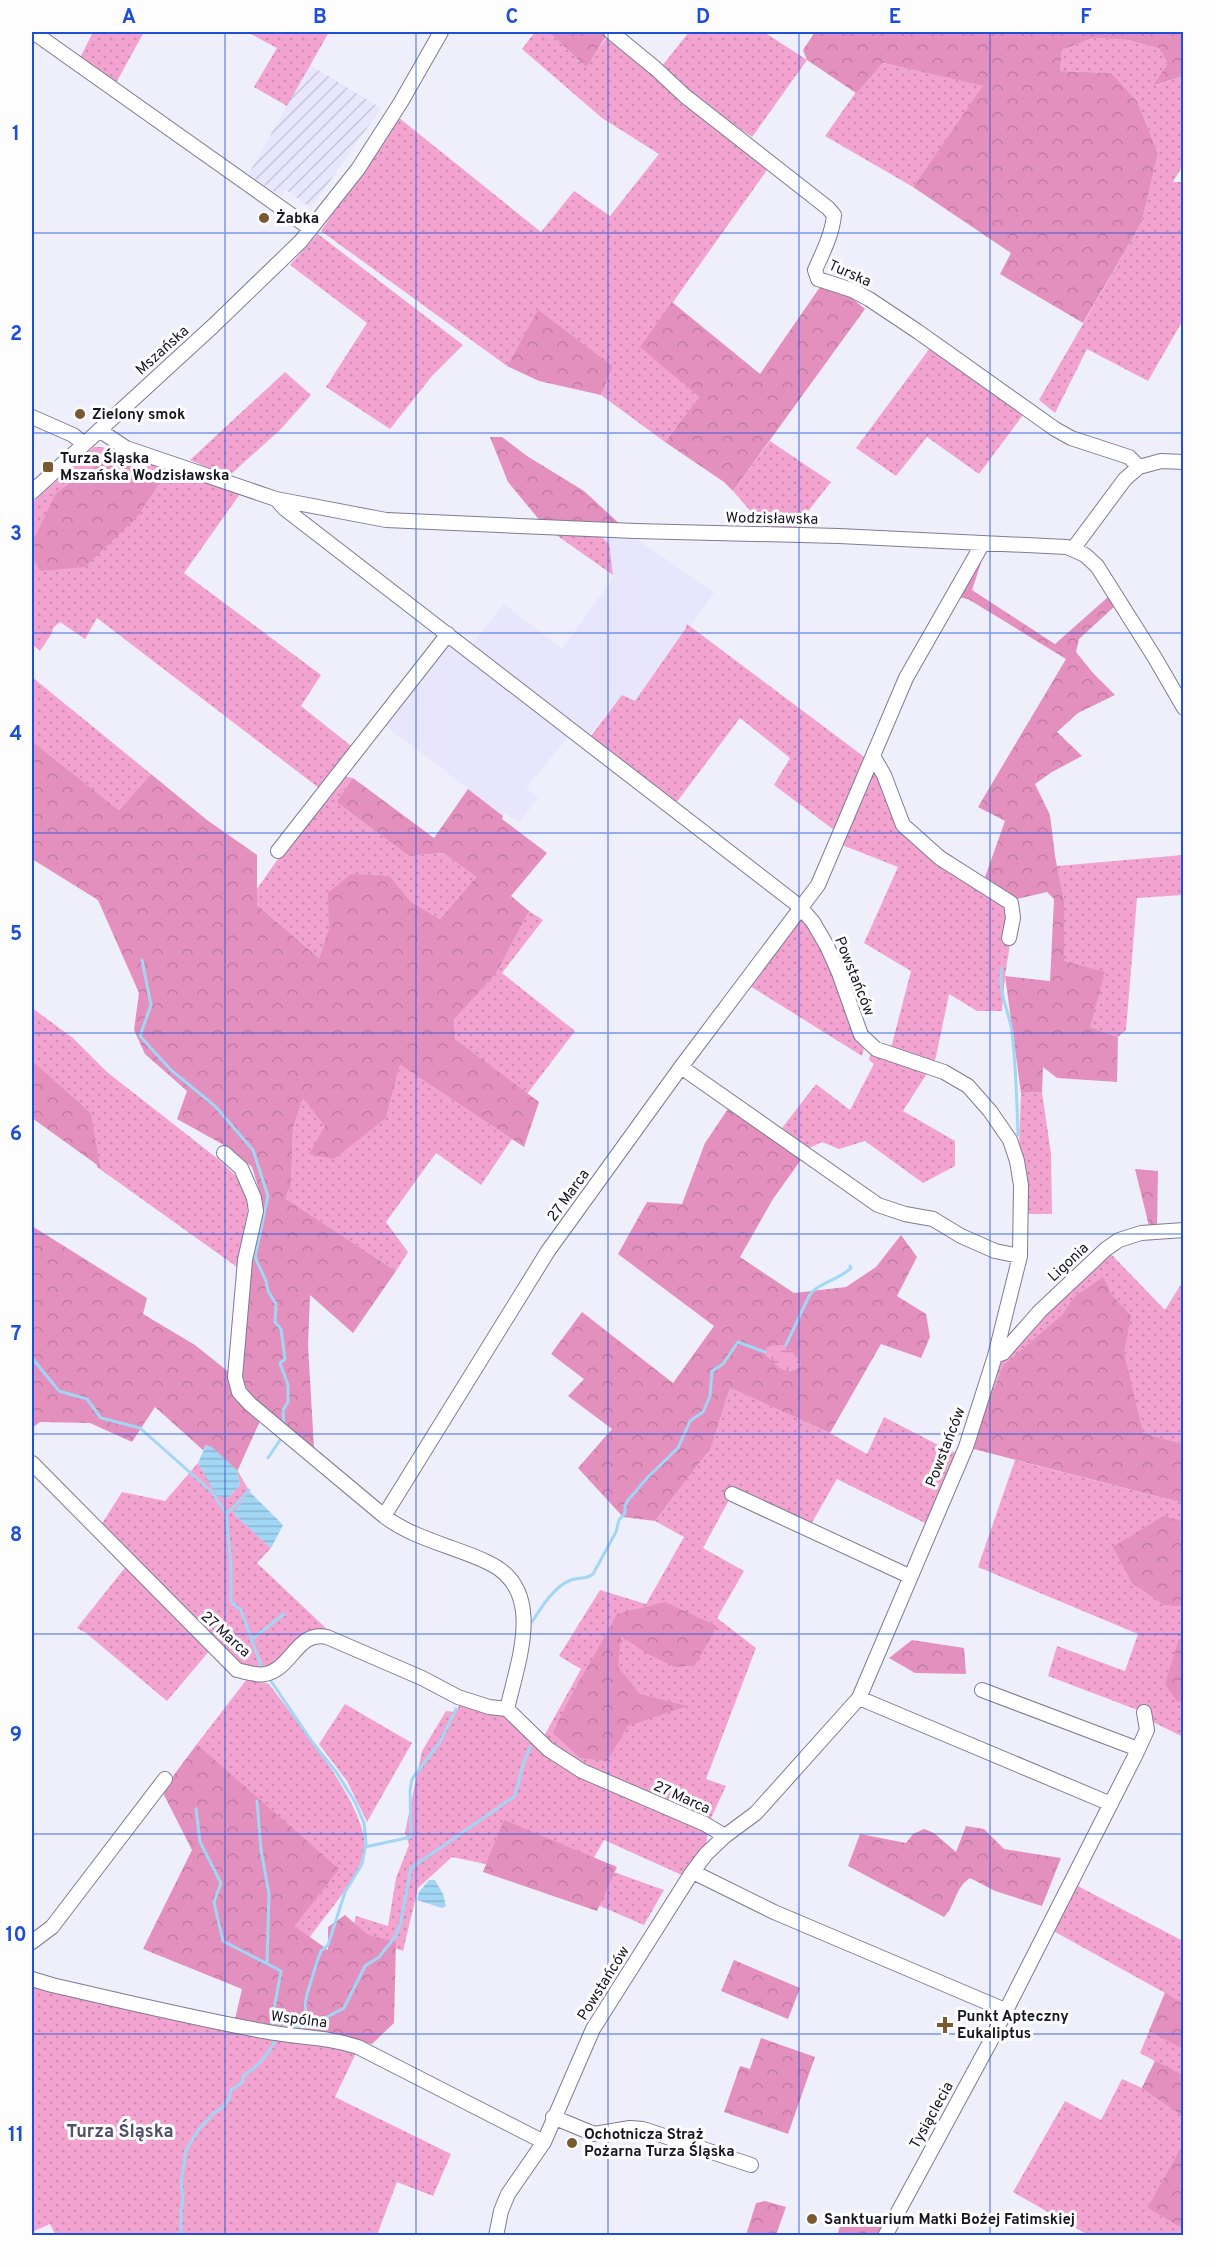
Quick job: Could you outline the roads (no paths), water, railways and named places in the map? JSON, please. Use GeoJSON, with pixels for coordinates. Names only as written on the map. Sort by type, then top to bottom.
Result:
{"type":"FeatureCollection","features":[{"type":"Feature","properties":{"kind":"street"},"geometry":{"type":"LineString","coordinates":[[33,32],[311,229]]}},
{"type":"Feature","properties":{"kind":"street","name":"Mszańska"},"geometry":{"type":"LineString","coordinates":[[32,492],[254,288],[311,229],[358,169],[401,102],[441,32]]}},
{"type":"Feature","properties":{"kind":"street","name":"Turska"},"geometry":{"type":"LineString","coordinates":[[611,32],[656,68],[685,96],[828,207],[834,215],[833,224],[831,236],[815,270],[818,279],[852,290],[869,299],[1055,429],[1071,438],[1130,457],[1139,467]]}},
{"type":"Feature","properties":{"kind":"street"},"geometry":{"type":"LineString","coordinates":[[32,417],[73,435],[84,444]]}},
{"type":"Feature","properties":{"kind":"street","name":"Wodzisławska"},"geometry":{"type":"LineString","coordinates":[[99,430],[126,448],[276,499],[386,520],[635,531],[839,536],[1051,545],[1073,549],[1085,555],[1096,566],[1184,708]]}},
{"type":"Feature","properties":{"kind":"street"},"geometry":{"type":"LineString","coordinates":[[1073,549],[1125,479],[1139,467],[1161,461],[1184,462]]}},
{"type":"Feature","properties":{"kind":"street","name":"Wodzisławska"},"geometry":{"type":"LineString","coordinates":[[276,499],[285,509],[800,906]]}},
{"type":"Feature","properties":{"kind":"street"},"geometry":{"type":"LineString","coordinates":[[800,906],[818,885],[906,678],[983,543]]}},
{"type":"Feature","properties":{"kind":"street"},"geometry":{"type":"LineString","coordinates":[[278,851],[448,634]]}},
{"type":"Feature","properties":{"kind":"street"},"geometry":{"type":"LineString","coordinates":[[873,756],[884,775],[903,825],[919,842],[940,858],[1011,903],[1013,918],[1009,938]]}},
{"type":"Feature","properties":{"kind":"street","name":"27 Marca"},"geometry":{"type":"LineString","coordinates":[[384,1516],[548,1251],[800,906]]}},
{"type":"Feature","properties":{"kind":"street","name":"Powstańców"},"geometry":{"type":"LineString","coordinates":[[496,2235],[501,2211],[508,2194],[544,2142],[593,2029],[693,1872],[706,1854],[725,1836],[756,1813],[859,1698],[909,1576],[966,1447],[995,1356],[1020,1256],[1021,1185],[1017,1161],[1010,1140],[990,1111],[968,1086],[944,1072],[876,1049],[861,1035],[827,946],[813,922],[800,906]]}},
{"type":"Feature","properties":{"kind":"street"},"geometry":{"type":"LineString","coordinates":[[681,1067],[878,1205],[905,1214],[933,1219],[978,1244],[995,1251],[1020,1256]]}},
{"type":"Feature","properties":{"kind":"street"},"geometry":{"type":"LineString","coordinates":[[224,1153],[241,1168],[254,1198],[256,1211],[245,1260],[235,1377],[239,1392],[250,1404],[396,1525],[490,1563],[513,1581],[522,1597],[524,1626],[507,1709]]}},
{"type":"Feature","properties":{"kind":"street","name":"Ligonia"},"geometry":{"type":"LineString","coordinates":[[995,1356],[1003,1353],[1040,1311],[1106,1249],[1119,1240],[1141,1233],[1184,1230]]}},
{"type":"Feature","properties":{"kind":"street","name":"27 Marca"},"geometry":{"type":"LineString","coordinates":[[32,1463],[237,1670],[262,1675],[269,1673],[290,1657],[308,1638],[317,1635],[383,1661],[458,1697],[489,1707],[507,1709],[548,1749],[582,1771],[705,1824],[725,1836]]}},
{"type":"Feature","properties":{"kind":"street"},"geometry":{"type":"LineString","coordinates":[[732,1494],[909,1576]]}},
{"type":"Feature","properties":{"kind":"street"},"geometry":{"type":"LineString","coordinates":[[982,1690],[1138,1749]]}},
{"type":"Feature","properties":{"kind":"street"},"geometry":{"type":"LineString","coordinates":[[859,1698],[1111,1804]]}},
{"type":"Feature","properties":{"kind":"street","name":"Tysiąclecia"},"geometry":{"type":"LineString","coordinates":[[885,2235],[989,2044],[1111,1804],[1147,1730],[1144,1712]]}},
{"type":"Feature","properties":{"kind":"street"},"geometry":{"type":"LineString","coordinates":[[32,1942],[52,1927],[165,1779]]}},
{"type":"Feature","properties":{"kind":"street"},"geometry":{"type":"LineString","coordinates":[[693,1872],[774,1912],[1005,2010]]}},
{"type":"Feature","properties":{"kind":"street","name":"Wspólna"},"geometry":{"type":"LineString","coordinates":[[32,1978],[52,1985],[189,2017],[278,2034],[343,2042],[358,2047],[544,2142]]}},
{"type":"Feature","properties":{"kind":"street"},"geometry":{"type":"LineString","coordinates":[[553,2117],[594,2134],[630,2128],[643,2129],[751,2165]]}},
{"type":"Feature","properties":{"kind":"water"},"geometry":{"type":"Polygon","coordinates":[[[206,1445],[212,1447],[237,1470],[240,1485],[228,1498],[217,1496],[198,1463],[206,1445]]]}},
{"type":"Feature","properties":{"kind":"water"},"geometry":{"type":"Polygon","coordinates":[[[250,1492],[283,1525],[271,1548],[233,1513],[250,1492]]]}},
{"type":"Feature","properties":{"kind":"water"},"geometry":{"type":"Polygon","coordinates":[[[429,1880],[435,1880],[443,1894],[446,1906],[442,1908],[417,1900],[419,1892],[429,1880]]]}},
{"type":"Feature","properties":{"kind":"waterway"},"geometry":{"type":"LineString","coordinates":[[142,960],[151,1005],[140,1036],[171,1070],[215,1106],[253,1150],[268,1196],[255,1257],[268,1291],[276,1304],[275,1322],[281,1329],[285,1359],[280,1363],[288,1385],[288,1402],[283,1410],[284,1427]]}},
{"type":"Feature","properties":{"kind":"waterway"},"geometry":{"type":"LineString","coordinates":[[1002,968],[1002,992],[1011,1024],[1018,1135]]}},
{"type":"Feature","properties":{"kind":"waterway"},"geometry":{"type":"LineString","coordinates":[[786,1345],[811,1293],[846,1272],[851,1268],[850,1266]]}},
{"type":"Feature","properties":{"kind":"waterway"},"geometry":{"type":"LineString","coordinates":[[532,1622],[548,1598],[559,1587],[571,1580],[593,1574],[616,1532],[619,1520],[625,1513],[628,1500],[678,1448],[690,1421],[703,1412],[710,1396],[712,1371],[723,1364],[738,1342],[765,1352]]}},
{"type":"Feature","properties":{"kind":"waterway"},"geometry":{"type":"LineString","coordinates":[[32,1358],[59,1391],[87,1399],[101,1418],[140,1428],[212,1492],[226,1513],[231,1565],[231,1602],[241,1610],[262,1668]]}},
{"type":"Feature","properties":{"kind":"waterway"},"geometry":{"type":"LineString","coordinates":[[268,1458],[282,1437]]}},
{"type":"Feature","properties":{"kind":"waterway"},"geometry":{"type":"LineString","coordinates":[[226,1513],[249,1490]]}},
{"type":"Feature","properties":{"kind":"waterway"},"geometry":{"type":"LineString","coordinates":[[251,1640],[284,1614]]}},
{"type":"Feature","properties":{"kind":"waterway"},"geometry":{"type":"LineString","coordinates":[[271,1681],[355,1802],[364,1823],[366,1843],[362,1864],[345,1892],[328,1945],[321,1951],[318,1959],[307,1994],[306,2012],[299,2027]]}},
{"type":"Feature","properties":{"kind":"waterway"},"geometry":{"type":"LineString","coordinates":[[365,1847],[411,1837],[410,1790],[412,1779],[440,1742],[456,1709]]}},
{"type":"Feature","properties":{"kind":"waterway"},"geometry":{"type":"LineString","coordinates":[[196,1809],[200,1842],[221,1883],[214,1902],[223,1941],[281,1971],[271,2025],[285,2028],[308,2027],[344,2008],[365,1966],[379,1957],[396,1936],[411,1868],[515,1796],[530,1747]]}},
{"type":"Feature","properties":{"kind":"waterway"},"geometry":{"type":"LineString","coordinates":[[257,1801],[261,1850],[269,1894],[267,1964]]}},
{"type":"Feature","properties":{"kind":"waterway"},"geometry":{"type":"LineString","coordinates":[[181,2236],[183,2199],[181,2183],[186,2150],[199,2129],[223,2107],[229,2099],[231,2090],[243,2082],[243,2076],[267,2055],[276,2038]]}},
{"type":"Feature","properties":{"kind":"place","name":"Żabka"},"geometry":{"type":"Point","coordinates":[264,218]}},
{"type":"Feature","properties":{"kind":"place","name":"Zielony smok"},"geometry":{"type":"Point","coordinates":[80,414]}},
{"type":"Feature","properties":{"kind":"place","name":"Turza Śląska Mszańska Wodzisławska"},"geometry":{"type":"Point","coordinates":[48,467]}},
{"type":"Feature","properties":{"kind":"place","name":"Punkt Apteczny Eukaliptus"},"geometry":{"type":"Point","coordinates":[945,2025]}},
{"type":"Feature","properties":{"kind":"place","name":"Ochotnicza Straż Pożarna Turza Śląska"},"geometry":{"type":"Point","coordinates":[572,2143]}},
{"type":"Feature","properties":{"kind":"place","name":"Sanktuarium Matki Bożej Fatimskiej"},"geometry":{"type":"Point","coordinates":[812,2219]}},
{"type":"Feature","properties":{"kind":"district","name":"Turza Śląska"},"geometry":{"type":"Point","coordinates":[120,2131]}}]}
